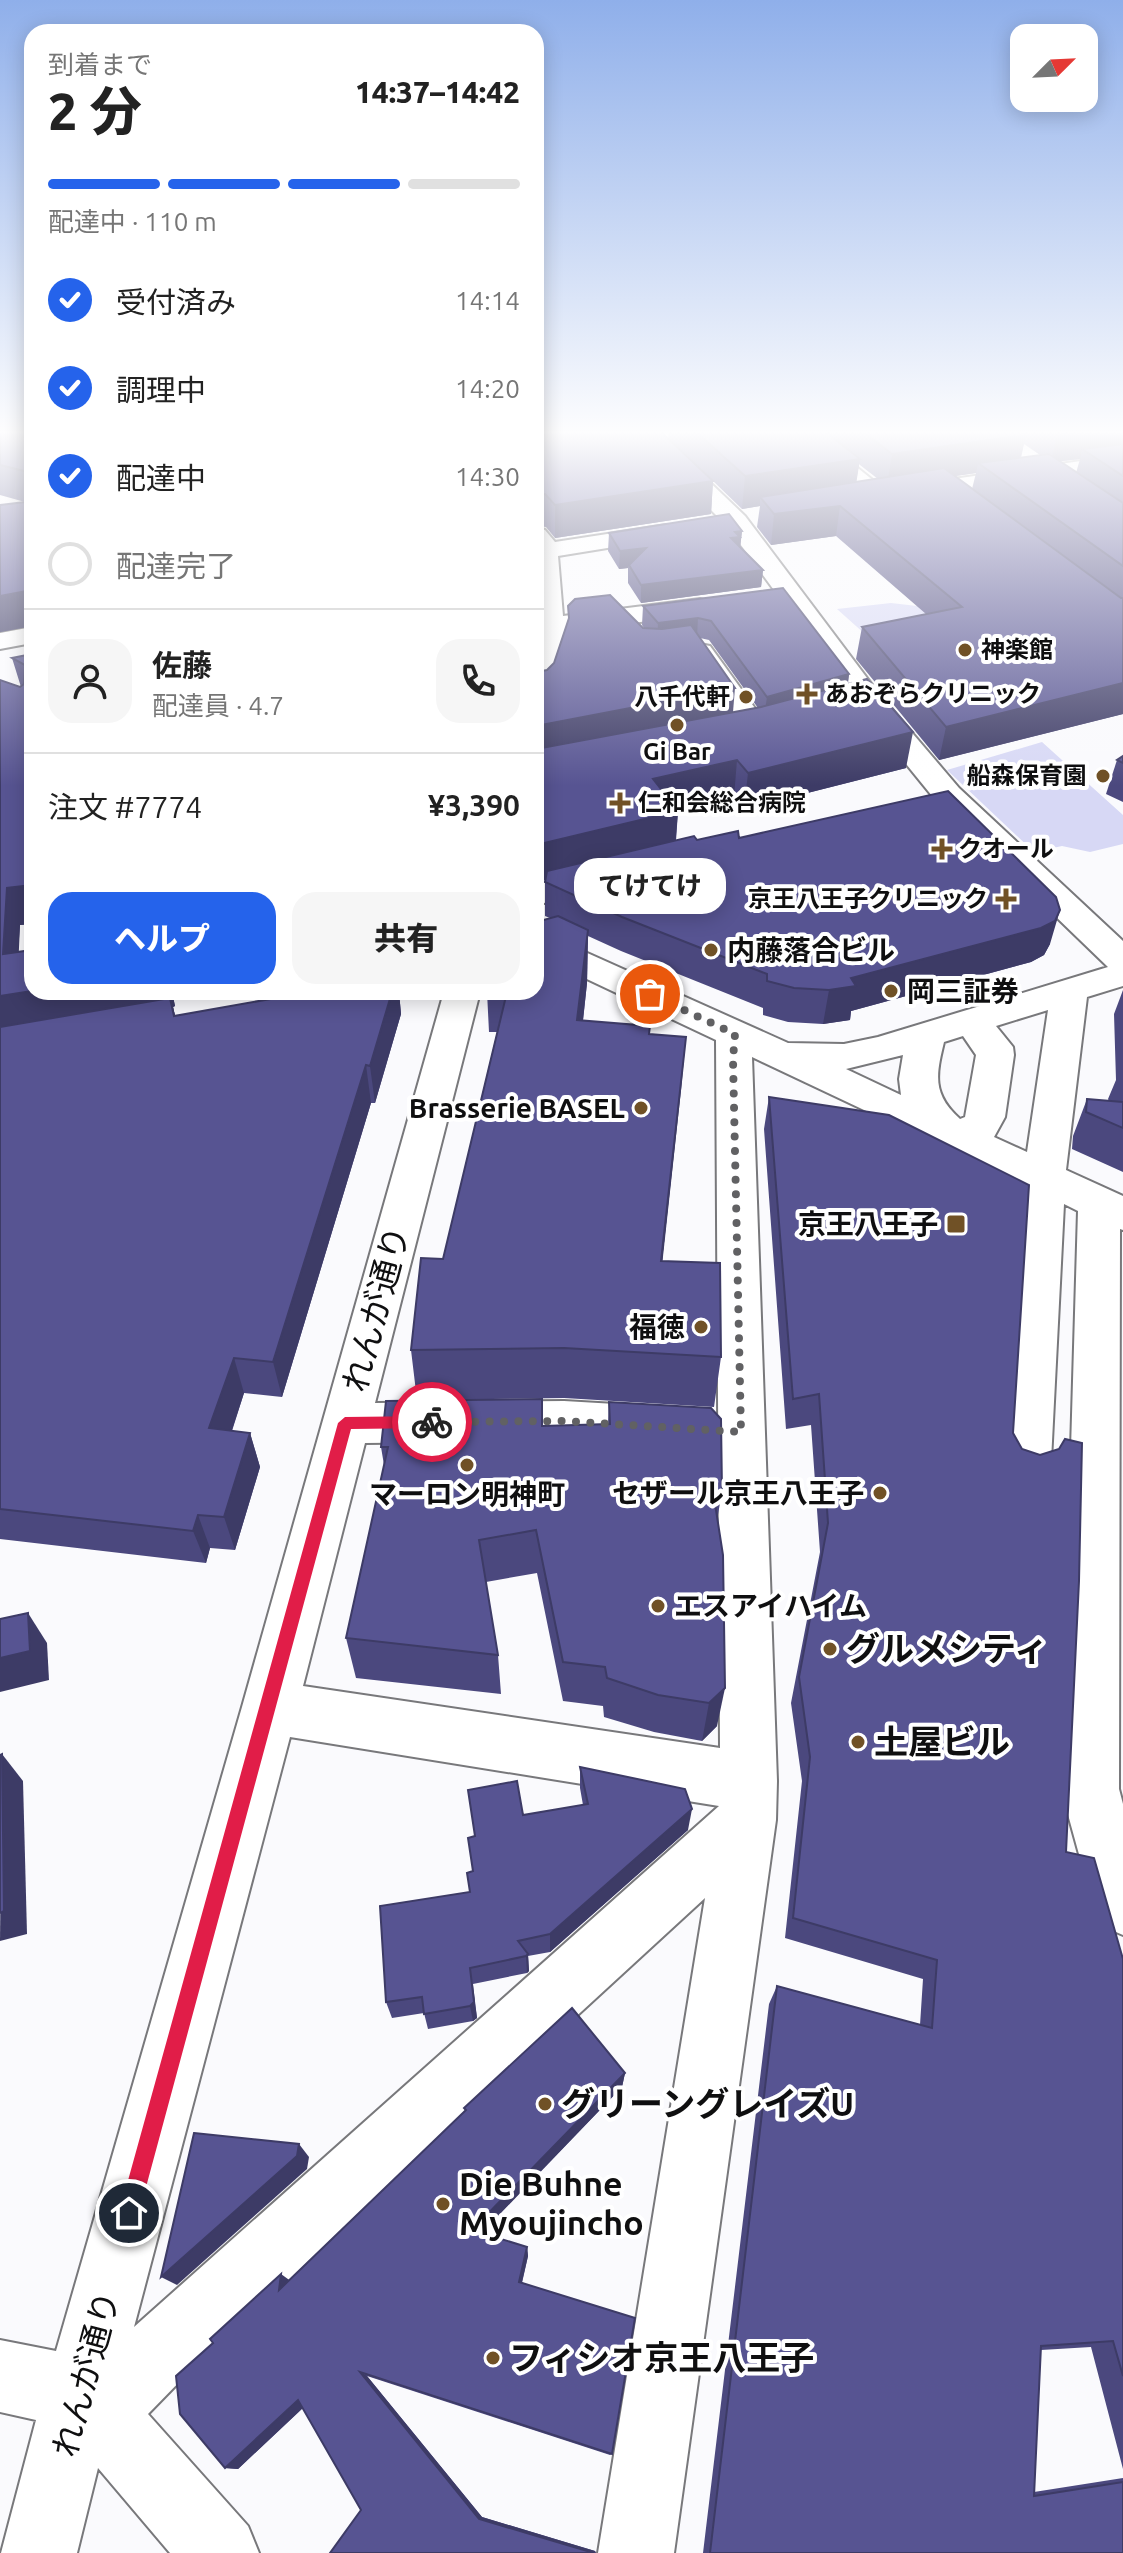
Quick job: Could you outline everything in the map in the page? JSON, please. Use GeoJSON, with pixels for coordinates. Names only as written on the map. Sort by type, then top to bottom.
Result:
{"type":"FeatureCollection","features":[{"type":"Feature","properties":{"kind":"street"},"geometry":{"type":"LineString","coordinates":[[765,548],[854,704],[1123,961]]}},
{"type":"Feature","properties":{"kind":"street"},"geometry":{"type":"LineString","coordinates":[[544,582],[552,652],[544,674]]}},
{"type":"Feature","properties":{"kind":"street"},"geometry":{"type":"LineString","coordinates":[[758,599],[789,595]]}},
{"type":"Feature","properties":{"kind":"street"},"geometry":{"type":"LineString","coordinates":[[550,626],[727,603]]}},
{"type":"Feature","properties":{"kind":"street"},"geometry":{"type":"LineString","coordinates":[[617,617],[641,645]]}},
{"type":"Feature","properties":{"kind":"street"},"geometry":{"type":"LineString","coordinates":[[0,641],[24,636]]}},
{"type":"Feature","properties":{"kind":"street"},"geometry":{"type":"LineString","coordinates":[[673,651],[697,648],[756,731]]}},
{"type":"Feature","properties":{"kind":"street"},"geometry":{"type":"LineString","coordinates":[[910,805],[948,795]]}},
{"type":"Feature","properties":{"kind":"street"},"geometry":{"type":"LineString","coordinates":[[544,893],[641,870]]}},
{"type":"Feature","properties":{"kind":"street"},"geometry":{"type":"LineString","coordinates":[[544,945],[1111,1209],[1108,1573],[1090,1789],[1122,1896]]}},
{"type":"Feature","properties":{"kind":"street"},"geometry":{"type":"LineString","coordinates":[[751,1041],[807,1057],[844,1057],[927,1035],[1123,974]]}},
{"type":"Feature","properties":{"kind":"street"},"geometry":{"type":"LineString","coordinates":[[1027,1461],[1044,1179],[1069,991]]}},
{"type":"Feature","properties":{"kind":"street","name":"れんが通り"},"geometry":{"type":"LineString","coordinates":[[39,2553],[89,2402],[345,1423],[460,1000]]}},
{"type":"Feature","properties":{"kind":"street"},"geometry":{"type":"LineString","coordinates":[[952,1135],[981,1127],[985,1117],[994,1047],[971,1021]]}},
{"type":"Feature","properties":{"kind":"street"},"geometry":{"type":"LineString","coordinates":[[927,1035],[916,1081],[918,1096],[952,1135]]}},
{"type":"Feature","properties":{"kind":"street"},"geometry":{"type":"LineString","coordinates":[[636,2553],[748,1800],[733,1074],[751,1041]]}},
{"type":"Feature","properties":{"kind":"street"},"geometry":{"type":"LineString","coordinates":[[345,1423],[564,1421],[741,1432]]}},
{"type":"Feature","properties":{"kind":"street"},"geometry":{"type":"LineString","coordinates":[[270,1707],[748,1800]]}},
{"type":"Feature","properties":{"kind":"street"},"geometry":{"type":"LineString","coordinates":[[89,2402],[161,2350],[748,1800]]}},
{"type":"Feature","properties":{"kind":"street"},"geometry":{"type":"LineString","coordinates":[[0,2376],[89,2402],[221,2553]]}},
{"type":"Feature","properties":{"kind":"shaded area"},"geometry":{"type":"Polygon","coordinates":[[[996,593],[875,643],[837,609],[891,603],[917,606],[996,593]]]}},
{"type":"Feature","properties":{"kind":"shaded area"},"geometry":{"type":"Polygon","coordinates":[[[1042,742],[1123,815],[1123,844],[1090,852],[1062,846],[1034,852],[947,770],[1042,742]]]}},
{"type":"Feature","properties":{"kind":"building"},"geometry":{"type":"Polygon","coordinates":[[[0,548],[24,548],[24,592],[0,596],[0,548]]]}},
{"type":"Feature","properties":{"kind":"building"},"geometry":{"type":"Polygon","coordinates":[[[646,548],[741,548],[763,570],[641,585],[629,565],[646,548]]]}},
{"type":"Feature","properties":{"kind":"building"},"geometry":{"type":"Polygon","coordinates":[[[891,548],[1053,548],[1123,598],[1123,683],[946,727],[862,627],[962,607],[891,548]]]}},
{"type":"Feature","properties":{"kind":"building"},"geometry":{"type":"Polygon","coordinates":[[[1098,548],[1123,548],[1123,566],[1098,548]]]}},
{"type":"Feature","properties":{"kind":"building"},"geometry":{"type":"Polygon","coordinates":[[[783,588],[849,674],[767,697],[711,621],[698,618],[658,623],[643,606],[783,588]]]}},
{"type":"Feature","properties":{"kind":"building"},"geometry":{"type":"Polygon","coordinates":[[[610,595],[643,628],[691,625],[735,688],[544,724],[544,671],[554,663],[569,618],[568,606],[575,599],[610,595]]]}},
{"type":"Feature","properties":{"kind":"building"},"geometry":{"type":"Polygon","coordinates":[[[24,656],[24,664],[12,658],[24,656]]]}},
{"type":"Feature","properties":{"kind":"building"},"geometry":{"type":"Polygon","coordinates":[[[867,679],[913,732],[748,773],[737,760],[653,779],[678,811],[544,843],[544,748],[761,707],[867,679]]]}},
{"type":"Feature","properties":{"kind":"building"},"geometry":{"type":"Polygon","coordinates":[[[0,680],[20,687],[24,684],[24,886],[7,888],[3,954],[24,951],[24,992],[0,996],[0,680]]]}},
{"type":"Feature","properties":{"kind":"building"},"geometry":{"type":"Polygon","coordinates":[[[948,791],[1056,897],[1060,910],[1055,921],[1041,928],[851,978],[856,986],[829,990],[794,988],[767,981],[767,974],[622,917],[545,882],[547,871],[694,836],[697,840],[738,831],[739,838],[948,791]]]}},
{"type":"Feature","properties":{"kind":"building"},"geometry":{"type":"Polygon","coordinates":[[[558,916],[588,930],[577,1020],[650,1026],[649,1034],[686,1037],[661,1261],[720,1263],[721,1357],[564,1348],[411,1350],[421,1258],[443,1259],[505,1000],[544,1000],[544,920],[558,916]]]}},
{"type":"Feature","properties":{"kind":"building"},"geometry":{"type":"Polygon","coordinates":[[[158,1000],[170,1000],[174,1016],[265,1000],[390,1000],[370,1066],[366,1065],[273,1362],[234,1358],[209,1428],[250,1433],[224,1517],[198,1515],[193,1531],[0,1509],[0,1027],[158,1000]]]}},
{"type":"Feature","properties":{"kind":"building"},"geometry":{"type":"Polygon","coordinates":[[[769,1097],[889,1115],[1029,1185],[1013,1433],[1022,1449],[1040,1455],[1059,1449],[1065,1439],[1082,1443],[1066,1852],[1094,1858],[1123,1959],[1123,2376],[1113,2341],[1041,2346],[1034,2496],[1123,2482],[1123,2553],[710,2553],[777,1986],[932,2028],[937,1960],[793,1918],[810,1757],[799,1677],[828,1523],[819,1394],[793,1399],[769,1097]]]}},
{"type":"Feature","properties":{"kind":"building"},"geometry":{"type":"Polygon","coordinates":[[[1087,1099],[1123,1102],[1123,1128],[1086,1112],[1087,1099]]]}},
{"type":"Feature","properties":{"kind":"building"},"geometry":{"type":"Polygon","coordinates":[[[542,1399],[542,1426],[610,1424],[609,1402],[711,1408],[721,1419],[722,1492],[713,1491],[723,1555],[725,1688],[709,1703],[658,1695],[607,1678],[605,1667],[563,1662],[536,1530],[479,1540],[498,1655],[346,1638],[388,1447],[381,1447],[386,1401],[542,1399]]]}},
{"type":"Feature","properties":{"kind":"building"},"geometry":{"type":"Polygon","coordinates":[[[28,1613],[30,1651],[0,1658],[0,1619],[28,1613]]]}},
{"type":"Feature","properties":{"kind":"building"},"geometry":{"type":"Polygon","coordinates":[[[0,1755],[4,1911],[0,1913],[0,1755]]]}},
{"type":"Feature","properties":{"kind":"building"},"geometry":{"type":"Polygon","coordinates":[[[580,1767],[685,1789],[692,1809],[550,1934],[518,1941],[528,1954],[526,1956],[470,1968],[474,2002],[470,2006],[424,2014],[422,1997],[386,2002],[380,1906],[470,1892],[467,1873],[473,1871],[468,1838],[475,1836],[468,1790],[517,1781],[523,1815],[588,1804],[580,1767]]]}},
{"type":"Feature","properties":{"kind":"building"},"geometry":{"type":"Polygon","coordinates":[[[572,2008],[625,2073],[472,2230],[527,2247],[519,2282],[635,2318],[612,2454],[360,2372],[479,2519],[594,2553],[330,2553],[361,2510],[298,2400],[225,2468],[180,2414],[176,2376],[213,2343],[210,2339],[281,2274],[279,2290],[466,2110],[464,2108],[572,2008]]]}},
{"type":"Feature","properties":{"kind":"building"},"geometry":{"type":"Polygon","coordinates":[[[194,2133],[299,2144],[297,2156],[161,2277],[194,2133]]]}},
{"type":"Feature","properties":{"kind":"way so far"},"geometry":{"type":"LineString","coordinates":[[432,1422],[564,1421],[741,1432],[735,1034],[650,994]]}},
{"type":"Feature","properties":{"kind":"place","name":"神楽館"},"geometry":{"type":"Point","coordinates":[965,650]}},
{"type":"Feature","properties":{"kind":"place","name":"あおぞらクリニック"},"geometry":{"type":"Point","coordinates":[807,694]}},
{"type":"Feature","properties":{"kind":"place","name":"八千代軒"},"geometry":{"type":"Point","coordinates":[746,697]}},
{"type":"Feature","properties":{"kind":"place","name":"Gi Bar"},"geometry":{"type":"Point","coordinates":[677,725]}},
{"type":"Feature","properties":{"kind":"place","name":"船森保育園"},"geometry":{"type":"Point","coordinates":[1103,776]}},
{"type":"Feature","properties":{"kind":"place","name":"仁和会総合病院"},"geometry":{"type":"Point","coordinates":[620,803]}},
{"type":"Feature","properties":{"kind":"place","name":"クオール"},"geometry":{"type":"Point","coordinates":[942,849]}},
{"type":"Feature","properties":{"kind":"place","name":"京王八王子クリニック"},"geometry":{"type":"Point","coordinates":[1006,899]}},
{"type":"Feature","properties":{"kind":"place","name":"内藤落合ビル"},"geometry":{"type":"Point","coordinates":[711,950]}},
{"type":"Feature","properties":{"kind":"place","name":"岡三証券"},"geometry":{"type":"Point","coordinates":[891,991]}},
{"type":"Feature","properties":{"kind":"place","name":"てけてけ"},"geometry":{"type":"Point","coordinates":[650,994]}},
{"type":"Feature","properties":{"kind":"place","name":"Brasserie BASEL"},"geometry":{"type":"Point","coordinates":[641,1108]}},
{"type":"Feature","properties":{"kind":"place","name":"京王八王子"},"geometry":{"type":"Point","coordinates":[956,1224]}},
{"type":"Feature","properties":{"kind":"place","name":"福徳"},"geometry":{"type":"Point","coordinates":[701,1327]}},
{"type":"Feature","properties":{"kind":"place","name":"マーロン明神町"},"geometry":{"type":"Point","coordinates":[467,1465]}},
{"type":"Feature","properties":{"kind":"place","name":"セザール京王八王子"},"geometry":{"type":"Point","coordinates":[880,1493]}},
{"type":"Feature","properties":{"kind":"place","name":"エスアイハイム"},"geometry":{"type":"Point","coordinates":[658,1606]}},
{"type":"Feature","properties":{"kind":"place","name":"グルメシティ"},"geometry":{"type":"Point","coordinates":[830,1649]}},
{"type":"Feature","properties":{"kind":"place","name":"土屋ビル"},"geometry":{"type":"Point","coordinates":[858,1742]}},
{"type":"Feature","properties":{"kind":"place","name":"グリーングレイズU"},"geometry":{"type":"Point","coordinates":[545,2104]}},
{"type":"Feature","properties":{"kind":"place","name":"Die Buhne Myoujincho"},"geometry":{"type":"Point","coordinates":[443,2204]}},
{"type":"Feature","properties":{"kind":"place","name":"フィシオ京王八王子"},"geometry":{"type":"Point","coordinates":[493,2358]}},
{"type":"Feature","properties":{"kind":"route"},"geometry":{"type":"LineString","coordinates":[[129,2213],[270,1707],[345,1423],[432,1422]]}}]}
